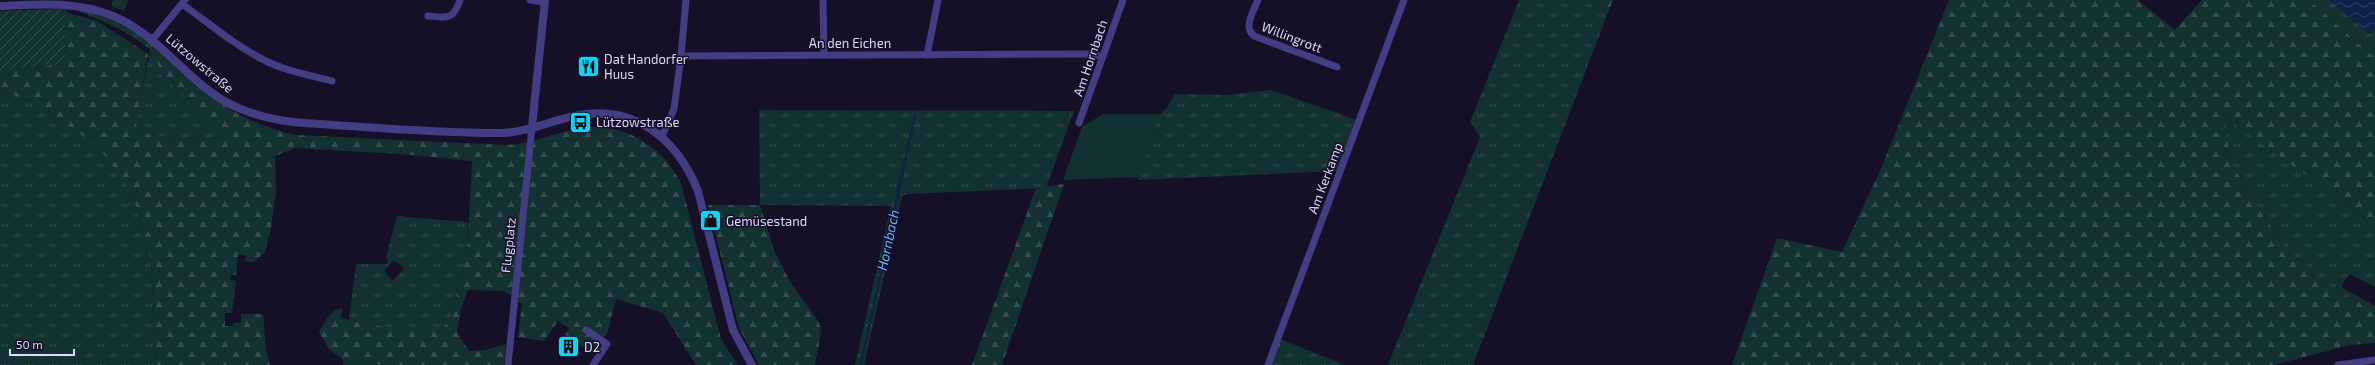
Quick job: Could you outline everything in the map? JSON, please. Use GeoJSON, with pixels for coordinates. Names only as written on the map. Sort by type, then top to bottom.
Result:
{"type":"FeatureCollection","features":[{"type":"Feature","properties":{"kind":"street"},"geometry":{"type":"LineString","coordinates":[[428,16],[447,18],[456,12],[460,0]]}},
{"type":"Feature","properties":{"kind":"street"},"geometry":{"type":"LineString","coordinates":[[530,0],[544,1],[532,128]]}},
{"type":"Feature","properties":{"kind":"street"},"geometry":{"type":"LineString","coordinates":[[662,136],[674,110],[686,0]]}},
{"type":"Feature","properties":{"kind":"street"},"geometry":{"type":"LineString","coordinates":[[823,0],[824,55]]}},
{"type":"Feature","properties":{"kind":"street"},"geometry":{"type":"LineString","coordinates":[[927,54],[938,0]]}},
{"type":"Feature","properties":{"kind":"street","name":"Am Hornbach"},"geometry":{"type":"LineString","coordinates":[[1079,124],[1123,0]]}},
{"type":"Feature","properties":{"kind":"street","name":"Willingrott"},"geometry":{"type":"LineString","coordinates":[[1258,0],[1248,25],[1250,32],[1254,36],[1337,67]]}},
{"type":"Feature","properties":{"kind":"street","name":"Am Kerkamp"},"geometry":{"type":"LineString","coordinates":[[1268,365],[1404,0]]}},
{"type":"Feature","properties":{"kind":"street","name":"Lützowstraße"},"geometry":{"type":"LineString","coordinates":[[0,6],[79,2],[122,20],[153,39],[201,83],[225,101],[249,113],[273,120],[304,124],[498,134],[532,128],[579,115],[602,114],[628,118],[644,125],[662,136],[683,160],[692,176],[698,191],[733,330],[752,365]]}},
{"type":"Feature","properties":{"kind":"street"},"geometry":{"type":"LineString","coordinates":[[153,39],[184,2],[240,47],[265,61],[284,69],[332,81]]}},
{"type":"Feature","properties":{"kind":"street","name":"An den Eichen"},"geometry":{"type":"LineString","coordinates":[[681,56],[1094,54],[1102,57]]}},
{"type":"Feature","properties":{"kind":"street","name":"Flugplatz"},"geometry":{"type":"LineString","coordinates":[[508,365],[532,128]]}},
{"type":"Feature","properties":{"kind":"street"},"geometry":{"type":"LineString","coordinates":[[586,330],[607,344],[593,365]]}},
{"type":"Feature","properties":{"kind":"street"},"geometry":{"type":"LineString","coordinates":[[2338,365],[2375,360]]}},
{"type":"Feature","properties":{"kind":"green space"},"geometry":{"type":"Polygon","coordinates":[[[113,0],[128,0],[124,11],[111,6],[113,0]]]}},
{"type":"Feature","properties":{"kind":"green space"},"geometry":{"type":"Polygon","coordinates":[[[1519,0],[1589,0],[1609,10],[1473,365],[1388,365],[1480,137],[1470,122],[1519,0]]]}},
{"type":"Feature","properties":{"kind":"green space"},"geometry":{"type":"Polygon","coordinates":[[[1589,0],[1613,0],[1609,10],[1589,0]]]}},
{"type":"Feature","properties":{"kind":"green space"},"geometry":{"type":"Polygon","coordinates":[[[1949,0],[2138,0],[2175,30],[2202,0],[2309,0],[2375,58],[2375,224],[2224,117],[2231,163],[2283,246],[2336,291],[2375,310],[2375,343],[2350,345],[2274,365],[1732,365],[1777,238],[1842,252],[1880,171],[1949,0]]]}},
{"type":"Feature","properties":{"kind":"green space"},"geometry":{"type":"Polygon","coordinates":[[[2309,0],[2330,0],[2369,34],[2375,27],[2375,58],[2309,0]]]}},
{"type":"Feature","properties":{"kind":"green space"},"geometry":{"type":"Polygon","coordinates":[[[65,9],[68,13],[97,21],[148,54],[135,132],[179,139],[229,137],[160,74],[156,53],[159,51],[189,79],[221,104],[238,114],[275,130],[296,135],[507,145],[533,141],[575,129],[592,127],[608,128],[637,138],[651,146],[662,157],[673,169],[681,183],[721,339],[738,365],[696,365],[663,313],[616,299],[608,331],[593,354],[565,335],[569,328],[558,321],[544,341],[518,337],[522,304],[505,291],[468,290],[461,309],[457,333],[469,351],[485,350],[506,344],[504,365],[384,365],[343,360],[329,349],[319,332],[331,313],[338,309],[343,308],[341,318],[389,328],[443,328],[451,317],[467,255],[472,161],[400,154],[296,148],[275,156],[276,192],[271,228],[265,252],[254,262],[245,261],[246,255],[238,255],[236,275],[231,275],[230,280],[236,281],[232,313],[225,313],[225,326],[233,326],[234,323],[241,323],[241,314],[263,314],[266,349],[270,365],[156,365],[151,261],[132,193],[98,146],[33,102],[0,90],[0,70],[65,64],[65,9]]]}},
{"type":"Feature","properties":{"kind":"green space"},"geometry":{"type":"Polygon","coordinates":[[[65,9],[65,64],[0,70],[0,11],[65,9]]]}},
{"type":"Feature","properties":{"kind":"green space"},"geometry":{"type":"Polygon","coordinates":[[[76,10],[110,19],[141,36],[150,43],[159,51],[160,74],[230,137],[179,139],[134,132],[150,50],[142,43],[124,32],[76,10]]]}},
{"type":"Feature","properties":{"kind":"green space"},"geometry":{"type":"Polygon","coordinates":[[[0,90],[33,102],[99,146],[132,193],[151,261],[156,365],[0,365],[0,90]]]}},
{"type":"Feature","properties":{"kind":"green space"},"geometry":{"type":"Polygon","coordinates":[[[1271,90],[1357,120],[1338,171],[1137,180],[1160,114],[1166,109],[1175,94],[1227,95],[1271,90]]]}},
{"type":"Feature","properties":{"kind":"green space"},"geometry":{"type":"Polygon","coordinates":[[[759,110],[1074,111],[1046,188],[907,194],[902,196],[864,365],[855,365],[891,206],[760,205],[759,110]]]}},
{"type":"Feature","properties":{"kind":"green space"},"geometry":{"type":"Polygon","coordinates":[[[1103,114],[1160,114],[1139,177],[1063,180],[1082,127],[1103,114]]]}},
{"type":"Feature","properties":{"kind":"green space"},"geometry":{"type":"Polygon","coordinates":[[[2224,116],[2375,224],[2375,287],[2350,274],[2342,284],[2343,288],[2375,306],[2375,310],[2336,291],[2283,246],[2231,163],[2224,116]]]}},
{"type":"Feature","properties":{"kind":"green space"},"geometry":{"type":"Polygon","coordinates":[[[1064,184],[1002,365],[972,365],[1036,188],[1064,184]]]}},
{"type":"Feature","properties":{"kind":"green space"},"geometry":{"type":"Polygon","coordinates":[[[708,205],[760,205],[775,253],[791,283],[819,322],[821,332],[815,365],[759,365],[739,328],[708,205]]]}},
{"type":"Feature","properties":{"kind":"green space"},"geometry":{"type":"Polygon","coordinates":[[[397,216],[468,222],[467,255],[457,289],[456,302],[451,317],[443,328],[389,328],[349,320],[356,264],[388,264],[386,257],[397,216]],[[392,261],[385,270],[387,275],[393,281],[404,269],[397,262],[392,261]]]}},
{"type":"Feature","properties":{"kind":"green space"},"geometry":{"type":"Polygon","coordinates":[[[1275,337],[1345,365],[1266,365],[1275,337]]]}},
{"type":"Feature","properties":{"kind":"green space"},"geometry":{"type":"Polygon","coordinates":[[[343,360],[384,365],[343,365],[343,360]]]}},
{"type":"Feature","properties":{"kind":"water"},"geometry":{"type":"Polygon","coordinates":[[[2330,0],[2375,0],[2375,27],[2369,34],[2330,0]]]}},
{"type":"Feature","properties":{"kind":"waterway","name":"Hornbach"},"geometry":{"type":"LineString","coordinates":[[861,365],[915,115]]}},
{"type":"Feature","properties":{"kind":"place","name":"Dat Handorfer Huus"},"geometry":{"type":"Point","coordinates":[588,66]}},
{"type":"Feature","properties":{"kind":"place","name":"Lützowstraße"},"geometry":{"type":"Point","coordinates":[580,122]}},
{"type":"Feature","properties":{"kind":"place","name":"Gemüsestand"},"geometry":{"type":"Point","coordinates":[711,221]}},
{"type":"Feature","properties":{"kind":"place","name":"D2"},"geometry":{"type":"Point","coordinates":[569,347]}}]}
